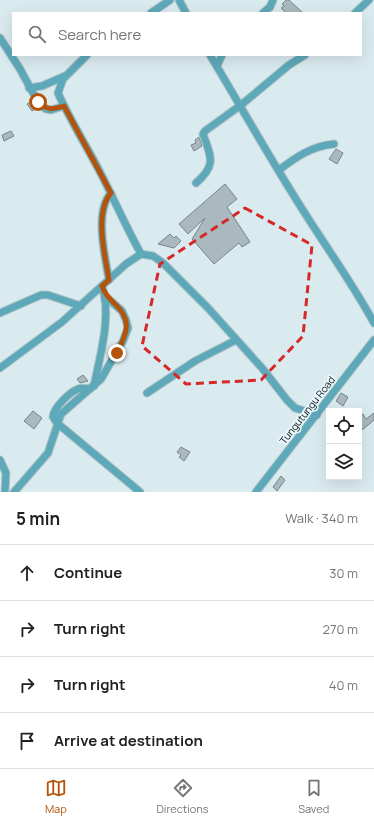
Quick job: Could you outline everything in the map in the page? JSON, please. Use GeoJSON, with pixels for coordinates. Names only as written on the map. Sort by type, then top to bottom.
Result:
{"type":"FeatureCollection","features":[{"type":"Feature","properties":{"kind":"street"},"geometry":{"type":"LineString","coordinates":[[152,12],[170,0]]}},
{"type":"Feature","properties":{"kind":"street"},"geometry":{"type":"LineString","coordinates":[[179,0],[185,12]]}},
{"type":"Feature","properties":{"kind":"street"},"geometry":{"type":"LineString","coordinates":[[264,12],[270,7],[272,0]]}},
{"type":"Feature","properties":{"kind":"street"},"geometry":{"type":"LineString","coordinates":[[356,12],[369,0]]}},
{"type":"Feature","properties":{"kind":"street"},"geometry":{"type":"LineString","coordinates":[[0,38],[20,69],[38,102],[51,110],[64,106]]}},
{"type":"Feature","properties":{"kind":"street"},"geometry":{"type":"LineString","coordinates":[[86,56],[66,76],[58,89],[64,106],[111,193],[125,225],[141,254]]}},
{"type":"Feature","properties":{"kind":"street"},"geometry":{"type":"LineString","coordinates":[[211,56],[241,105],[278,170],[353,286],[374,323]]}},
{"type":"Feature","properties":{"kind":"street"},"geometry":{"type":"LineString","coordinates":[[217,66],[222,56]]}},
{"type":"Feature","properties":{"kind":"street"},"geometry":{"type":"LineString","coordinates":[[196,184],[205,175],[211,162],[210,151],[203,134],[289,65],[303,56]]}},
{"type":"Feature","properties":{"kind":"street"},"geometry":{"type":"LineString","coordinates":[[29,88],[42,86],[66,76]]}},
{"type":"Feature","properties":{"kind":"street"},"geometry":{"type":"LineString","coordinates":[[278,170],[305,152],[324,145],[334,144]]}},
{"type":"Feature","properties":{"kind":"street"},"geometry":{"type":"LineString","coordinates":[[109,280],[101,214],[105,201],[111,193]]}},
{"type":"Feature","properties":{"kind":"street"},"geometry":{"type":"LineString","coordinates":[[0,368],[81,306],[126,264],[141,254],[153,256],[163,263],[208,308],[262,368],[287,400],[300,410],[317,415]]}},
{"type":"Feature","properties":{"kind":"street"},"geometry":{"type":"LineString","coordinates":[[92,388],[107,322],[106,297],[102,286]]}},
{"type":"Feature","properties":{"kind":"street"},"geometry":{"type":"LineString","coordinates":[[0,313],[41,295],[48,295],[81,306]]}},
{"type":"Feature","properties":{"kind":"street"},"geometry":{"type":"LineString","coordinates":[[106,297],[122,311],[128,328],[111,364],[101,379],[92,388],[77,389],[56,409],[53,417],[57,423],[140,492]]}},
{"type":"Feature","properties":{"kind":"street"},"geometry":{"type":"LineString","coordinates":[[147,393],[195,361],[236,340]]}},
{"type":"Feature","properties":{"kind":"street","name":"Tungutungu Road"},"geometry":{"type":"LineString","coordinates":[[256,492],[374,340]]}},
{"type":"Feature","properties":{"kind":"street"},"geometry":{"type":"LineString","coordinates":[[14,492],[48,453],[57,423]]}},
{"type":"Feature","properties":{"kind":"street"},"geometry":{"type":"LineString","coordinates":[[0,460],[6,473],[5,492]]}},
{"type":"Feature","properties":{"kind":"highlighted area"},"geometry":{"type":"Polygon","coordinates":[[[245,208],[312,245],[303,336],[261,380],[186,384],[142,346],[160,264],[245,208]]]}},
{"type":"Feature","properties":{"kind":"building"},"geometry":{"type":"Polygon","coordinates":[[[286,0],[289,0],[302,12],[285,12],[281,8],[284,6],[282,4],[286,0]]]}},
{"type":"Feature","properties":{"kind":"building"},"geometry":{"type":"Polygon","coordinates":[[[32,101],[37,108],[32,111],[27,104],[32,101]]]}},
{"type":"Feature","properties":{"kind":"building"},"geometry":{"type":"Polygon","coordinates":[[[11,131],[14,136],[4,141],[2,135],[11,131]]]}},
{"type":"Feature","properties":{"kind":"building"},"geometry":{"type":"Polygon","coordinates":[[[199,137],[202,146],[194,151],[191,145],[196,143],[195,140],[199,137]]]}},
{"type":"Feature","properties":{"kind":"building"},"geometry":{"type":"Polygon","coordinates":[[[336,149],[343,153],[337,164],[329,159],[336,149]]]}},
{"type":"Feature","properties":{"kind":"building"},"geometry":{"type":"Polygon","coordinates":[[[225,184],[237,199],[227,207],[250,242],[242,247],[239,243],[214,264],[192,239],[205,218],[188,234],[179,224],[225,184]]]}},
{"type":"Feature","properties":{"kind":"building"},"geometry":{"type":"Polygon","coordinates":[[[170,234],[174,238],[176,236],[181,241],[174,248],[158,244],[170,234]]]}},
{"type":"Feature","properties":{"kind":"building"},"geometry":{"type":"Polygon","coordinates":[[[83,375],[88,381],[80,383],[77,379],[83,375]]]}},
{"type":"Feature","properties":{"kind":"building"},"geometry":{"type":"Polygon","coordinates":[[[341,393],[348,397],[343,406],[336,401],[341,393]]]}},
{"type":"Feature","properties":{"kind":"building"},"geometry":{"type":"Polygon","coordinates":[[[33,411],[42,418],[34,429],[24,421],[33,411]]]}},
{"type":"Feature","properties":{"kind":"building"},"geometry":{"type":"Polygon","coordinates":[[[374,413],[374,420],[362,430],[362,414],[366,419],[374,413]]]}},
{"type":"Feature","properties":{"kind":"building"},"geometry":{"type":"Polygon","coordinates":[[[181,447],[190,452],[184,461],[179,457],[181,455],[177,452],[181,447]]]}},
{"type":"Feature","properties":{"kind":"building"},"geometry":{"type":"Polygon","coordinates":[[[281,476],[285,480],[277,491],[273,487],[281,476]]]}},
{"type":"Feature","properties":{"kind":"route"},"geometry":{"type":"LineString","coordinates":[[38,102],[51,110],[64,106],[69,118],[111,193],[102,207],[101,214],[104,251],[109,280],[102,286],[106,297],[122,311],[128,328],[117,353]]}}]}
